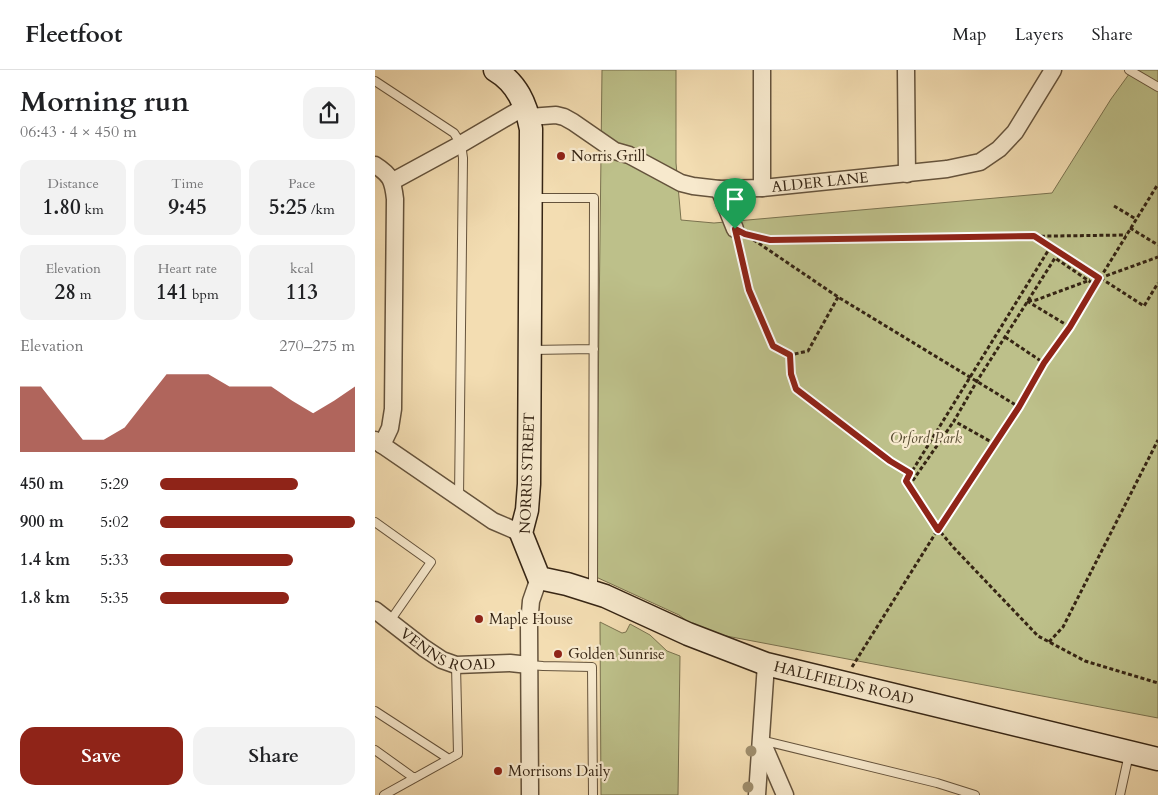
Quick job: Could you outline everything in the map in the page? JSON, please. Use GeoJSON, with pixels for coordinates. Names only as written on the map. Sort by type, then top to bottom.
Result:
{"type":"FeatureCollection","features":[{"type":"Feature","properties":{"kind":"street"},"geometry":{"type":"LineString","coordinates":[[393,181],[461,144],[527,112],[515,88],[506,77],[495,70]]}},
{"type":"Feature","properties":{"kind":"street"},"geometry":{"type":"LineString","coordinates":[[762,70],[762,188]]}},
{"type":"Feature","properties":{"kind":"street"},"geometry":{"type":"LineString","coordinates":[[906,70],[907,174]]}},
{"type":"Feature","properties":{"kind":"street","name":"ALDER LANE"},"geometry":{"type":"LineString","coordinates":[[527,112],[556,115],[573,122],[615,150],[629,155],[681,183],[719,189],[762,188],[907,174],[980,162],[999,149],[1023,120],[1053,70]]}},
{"type":"Feature","properties":{"kind":"street","name":"NORRIS STREET"},"geometry":{"type":"LineString","coordinates":[[527,112],[532,141],[529,491],[527,510],[521,533],[539,578]]}},
{"type":"Feature","properties":{"kind":"street"},"geometry":{"type":"LineString","coordinates":[[375,165],[383,170],[393,181],[395,199],[393,409],[390,428],[379,442],[493,521],[521,533]]}},
{"type":"Feature","properties":{"kind":"street"},"geometry":{"type":"LineString","coordinates":[[719,189],[735,229]]}},
{"type":"Feature","properties":{"kind":"street"},"geometry":{"type":"LineString","coordinates":[[530,795],[529,664],[531,601],[539,578]]}},
{"type":"Feature","properties":{"kind":"street","name":"HALLFIELDS ROAD"},"geometry":{"type":"LineString","coordinates":[[539,578],[593,591],[688,634],[765,664],[1158,759]]}},
{"type":"Feature","properties":{"kind":"street","name":"VENNS ROAD"},"geometry":{"type":"LineString","coordinates":[[375,610],[436,656],[456,665],[529,664]]}},
{"type":"Feature","properties":{"kind":"street"},"geometry":{"type":"LineString","coordinates":[[757,795],[765,664]]}},
{"type":"Feature","properties":{"kind":"street"},"geometry":{"type":"LineString","coordinates":[[761,740],[785,795]]}},
{"type":"Feature","properties":{"kind":"lane"},"geometry":{"type":"LineString","coordinates":[[1129,70],[1158,87]]}},
{"type":"Feature","properties":{"kind":"lane"},"geometry":{"type":"LineString","coordinates":[[375,81],[453,132],[461,144],[463,158],[459,498]]}},
{"type":"Feature","properties":{"kind":"lane"},"geometry":{"type":"LineString","coordinates":[[531,198],[594,198],[593,591]]}},
{"type":"Feature","properties":{"kind":"lane"},"geometry":{"type":"LineString","coordinates":[[530,350],[594,350]]}},
{"type":"Feature","properties":{"kind":"lane"},"geometry":{"type":"LineString","coordinates":[[375,522],[431,562],[390,621]]}},
{"type":"Feature","properties":{"kind":"lane"},"geometry":{"type":"LineString","coordinates":[[529,664],[592,667],[593,795]]}},
{"type":"Feature","properties":{"kind":"lane"},"geometry":{"type":"LineString","coordinates":[[384,795],[458,754],[456,665]]}},
{"type":"Feature","properties":{"kind":"lane"},"geometry":{"type":"LineString","coordinates":[[375,711],[449,759]]}},
{"type":"Feature","properties":{"kind":"lane"},"geometry":{"type":"LineString","coordinates":[[761,740],[937,783],[975,795]]}},
{"type":"Feature","properties":{"kind":"lane"},"geometry":{"type":"LineString","coordinates":[[375,750],[414,778]]}},
{"type":"Feature","properties":{"kind":"lane"},"geometry":{"type":"LineString","coordinates":[[1120,795],[1130,752]]}},
{"type":"Feature","properties":{"kind":"path"},"geometry":{"type":"LineString","coordinates":[[841,683],[955,502],[1019,407],[1044,363],[1070,327],[1158,184]]}},
{"type":"Feature","properties":{"kind":"path"},"geometry":{"type":"LineString","coordinates":[[1114,206],[1136,219]]}},
{"type":"Feature","properties":{"kind":"path"},"geometry":{"type":"LineString","coordinates":[[1130,228],[1158,245]]}},
{"type":"Feature","properties":{"kind":"path"},"geometry":{"type":"LineString","coordinates":[[735,229],[749,290],[773,346],[790,355],[807,351],[838,298]]}},
{"type":"Feature","properties":{"kind":"path"},"geometry":{"type":"LineString","coordinates":[[1019,407],[838,298],[745,234],[770,240],[1126,235]]}},
{"type":"Feature","properties":{"kind":"path"},"geometry":{"type":"LineString","coordinates":[[1034,236],[1144,306],[1158,283]]}},
{"type":"Feature","properties":{"kind":"path"},"geometry":{"type":"LineString","coordinates":[[1051,246],[906,481],[938,530],[1038,636],[1085,661],[1158,683]]}},
{"type":"Feature","properties":{"kind":"path"},"geometry":{"type":"LineString","coordinates":[[1099,278],[1158,257]]}},
{"type":"Feature","properties":{"kind":"path"},"geometry":{"type":"LineString","coordinates":[[909,486],[954,421],[1055,258],[1095,285]]}},
{"type":"Feature","properties":{"kind":"path"},"geometry":{"type":"LineString","coordinates":[[1027,301],[1036,300],[1090,280]]}},
{"type":"Feature","properties":{"kind":"path"},"geometry":{"type":"LineString","coordinates":[[1027,301],[1070,327]]}},
{"type":"Feature","properties":{"kind":"path"},"geometry":{"type":"LineString","coordinates":[[1005,338],[1044,363]]}},
{"type":"Feature","properties":{"kind":"path"},"geometry":{"type":"LineString","coordinates":[[790,355],[791,374],[796,389],[890,461],[910,473]]}},
{"type":"Feature","properties":{"kind":"path"},"geometry":{"type":"LineString","coordinates":[[954,421],[995,444]]}},
{"type":"Feature","properties":{"kind":"path"},"geometry":{"type":"LineString","coordinates":[[1049,642],[1063,626],[1158,440]]}},
{"type":"Feature","properties":{"kind":"green space","name":"Orford Park"},"geometry":{"type":"Polygon","coordinates":[[[602,70],[676,70],[676,163],[681,220],[714,223],[1052,193],[1111,99],[1132,70],[1158,70],[1158,718],[700,631],[679,615],[596,577],[602,70]]]}},
{"type":"Feature","properties":{"kind":"green space"},"geometry":{"type":"Polygon","coordinates":[[[600,622],[622,633],[626,632],[630,624],[650,635],[667,651],[680,656],[678,795],[601,795],[600,622]]]}},
{"type":"Feature","properties":{"kind":"place","name":"Norris Grill"},"geometry":{"type":"Point","coordinates":[561,156]}},
{"type":"Feature","properties":{"kind":"place","name":"Maple House"},"geometry":{"type":"Point","coordinates":[479,619]}},
{"type":"Feature","properties":{"kind":"place","name":"Golden Sunrise"},"geometry":{"type":"Point","coordinates":[558,654]}},
{"type":"Feature","properties":{"kind":"place","name":"Morrisons Daily"},"geometry":{"type":"Point","coordinates":[498,771]}},
{"type":"Feature","properties":{"kind":"route"},"geometry":{"type":"LineString","coordinates":[[735,229],[745,234],[770,240],[1034,236],[1099,278],[1070,327],[1044,363],[1019,407],[938,530],[906,481],[910,473],[890,461],[796,389],[791,374],[790,355],[773,346],[749,290],[735,229]]}}]}
